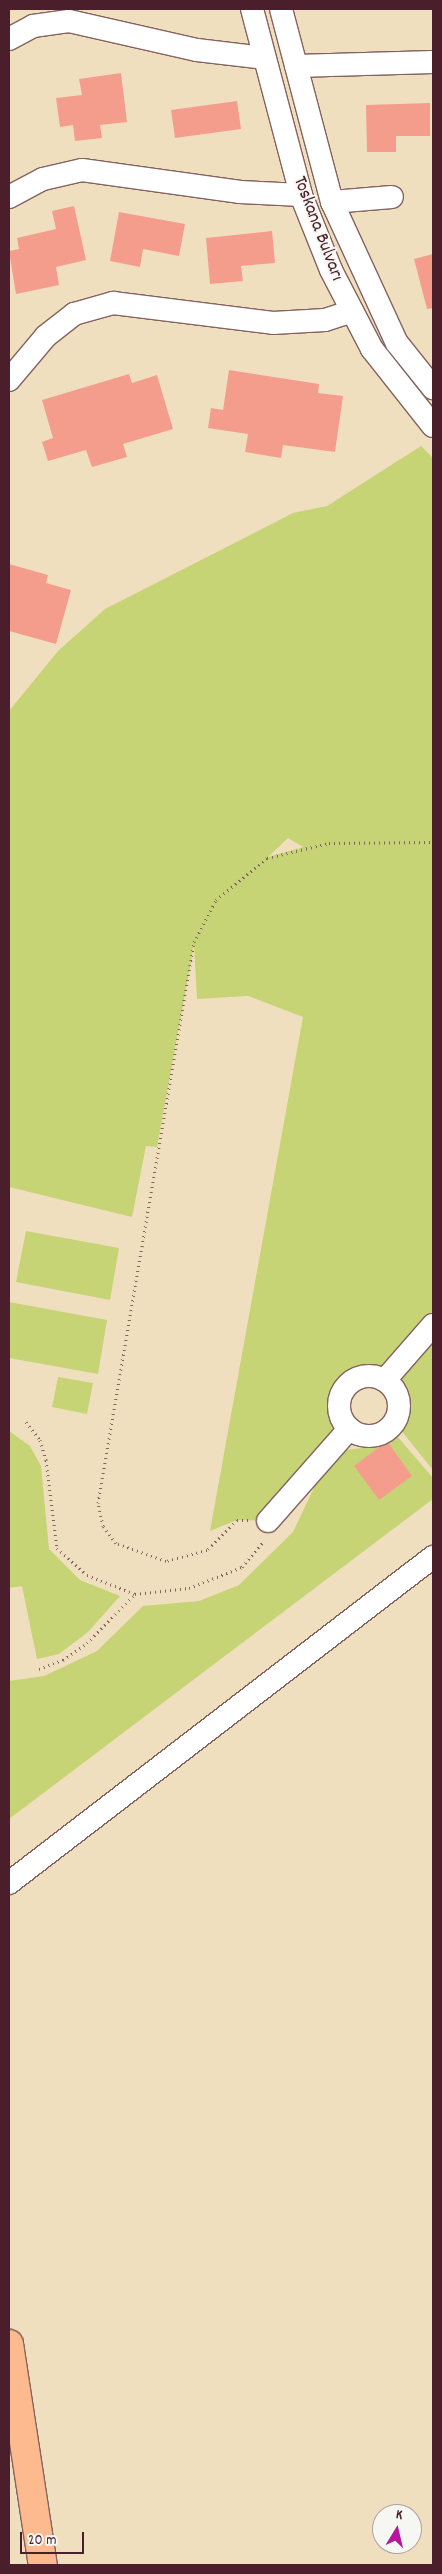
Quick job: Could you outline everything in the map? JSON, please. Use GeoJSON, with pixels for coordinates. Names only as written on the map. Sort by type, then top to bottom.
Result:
{"type":"FeatureCollection","features":[{"type":"Feature","properties":{"kind":"main road"},"geometry":{"type":"LineString","coordinates":[[9,2344],[43,2565]]}},
{"type":"Feature","properties":{"kind":"street","name":"Toskana Bulvarı"},"geometry":{"type":"LineString","coordinates":[[252,9],[300,195],[352,311],[372,349],[433,426]]}},
{"type":"Feature","properties":{"kind":"street","name":"Toskana Bulvarı"},"geometry":{"type":"LineString","coordinates":[[281,9],[332,202],[397,343],[433,388]]}},
{"type":"Feature","properties":{"kind":"street"},"geometry":{"type":"LineString","coordinates":[[9,39],[33,26],[70,21],[197,50],[264,58]]}},
{"type":"Feature","properties":{"kind":"street"},"geometry":{"type":"LineString","coordinates":[[296,66],[433,62]]}},
{"type":"Feature","properties":{"kind":"street"},"geometry":{"type":"LineString","coordinates":[[9,197],[42,179],[82,170],[240,192],[300,195]]}},
{"type":"Feature","properties":{"kind":"street"},"geometry":{"type":"LineString","coordinates":[[332,202],[392,197]]}},
{"type":"Feature","properties":{"kind":"street"},"geometry":{"type":"LineString","coordinates":[[9,380],[46,336],[74,314],[113,303],[273,323],[325,320],[352,311]]}},
{"type":"Feature","properties":{"kind":"street"},"geometry":{"type":"LineString","coordinates":[[385,1380],[433,1325]]}},
{"type":"Feature","properties":{"kind":"street"},"geometry":{"type":"LineString","coordinates":[[365,1376],[385,1380],[393,1387],[400,1406],[393,1425],[376,1436],[349,1429],[339,1412],[347,1385],[365,1376]]}},
{"type":"Feature","properties":{"kind":"street"},"geometry":{"type":"LineString","coordinates":[[268,1521],[349,1429]]}},
{"type":"Feature","properties":{"kind":"street"},"geometry":{"type":"LineString","coordinates":[[9,1883],[433,1557]]}},
{"type":"Feature","properties":{"kind":"path"},"geometry":{"type":"LineString","coordinates":[[26,1422],[40,1440],[46,1460],[58,1548],[87,1575],[135,1594],[189,1588],[242,1567],[265,1540],[268,1521],[237,1520],[207,1550],[166,1561],[116,1543],[103,1526],[98,1503],[194,942],[216,900],[267,858],[330,843],[433,842]]}},
{"type":"Feature","properties":{"kind":"path"},"geometry":{"type":"LineString","coordinates":[[39,1669],[63,1660],[87,1643],[135,1594]]}},
{"type":"Feature","properties":{"kind":"green space"},"geometry":{"type":"Polygon","coordinates":[[[421,446],[433,458],[433,1470],[399,1428],[405,1414],[399,1376],[365,1376],[341,1393],[343,1421],[268,1521],[237,1520],[210,1531],[303,1017],[248,996],[197,999],[194,945],[157,1147],[146,1146],[132,1217],[9,1187],[9,711],[58,651],[105,609],[293,513],[327,506],[421,446]],[[288,838],[268,857],[303,847],[288,838]]]}},
{"type":"Feature","properties":{"kind":"green space"},"geometry":{"type":"Polygon","coordinates":[[[26,1231],[119,1248],[110,1300],[16,1282],[26,1231]]]}},
{"type":"Feature","properties":{"kind":"green space"},"geometry":{"type":"Polygon","coordinates":[[[9,1302],[107,1320],[98,1374],[9,1358],[9,1302]]]}},
{"type":"Feature","properties":{"kind":"green space"},"geometry":{"type":"Polygon","coordinates":[[[58,1377],[93,1383],[87,1414],[52,1407],[58,1377]]]}},
{"type":"Feature","properties":{"kind":"green space"},"geometry":{"type":"Polygon","coordinates":[[[9,1431],[30,1446],[41,1466],[49,1549],[80,1580],[120,1596],[88,1632],[59,1654],[37,1659],[22,1586],[9,1588],[9,1431]]]}},
{"type":"Feature","properties":{"kind":"green space"},"geometry":{"type":"Polygon","coordinates":[[[397,1436],[433,1478],[433,1499],[9,1819],[9,1681],[44,1676],[97,1651],[143,1606],[199,1601],[239,1585],[293,1532],[319,1477],[345,1450],[380,1446],[397,1436]]]}},
{"type":"Feature","properties":{"kind":"building"},"geometry":{"type":"Polygon","coordinates":[[[121,73],[127,122],[100,125],[102,138],[75,141],[73,125],[60,127],[56,98],[82,95],[79,79],[121,73]]]}},
{"type":"Feature","properties":{"kind":"building"},"geometry":{"type":"Polygon","coordinates":[[[237,101],[241,129],[175,138],[171,110],[237,101]]]}},
{"type":"Feature","properties":{"kind":"building"},"geometry":{"type":"Polygon","coordinates":[[[430,103],[430,136],[396,136],[396,152],[367,152],[366,105],[430,103]]]}},
{"type":"Feature","properties":{"kind":"building"},"geometry":{"type":"Polygon","coordinates":[[[74,206],[86,260],[56,267],[59,285],[16,294],[9,251],[19,249],[17,238],[56,229],[52,211],[74,206]]]}},
{"type":"Feature","properties":{"kind":"building"},"geometry":{"type":"Polygon","coordinates":[[[119,212],[185,224],[179,256],[143,249],[140,267],[110,261],[119,212]]]}},
{"type":"Feature","properties":{"kind":"building"},"geometry":{"type":"Polygon","coordinates":[[[272,231],[275,263],[241,266],[243,281],[210,284],[206,238],[272,231]]]}},
{"type":"Feature","properties":{"kind":"building"},"geometry":{"type":"Polygon","coordinates":[[[433,254],[433,308],[427,309],[414,259],[433,254]]]}},
{"type":"Feature","properties":{"kind":"building"},"geometry":{"type":"Polygon","coordinates":[[[229,370],[319,384],[318,393],[343,396],[335,452],[283,445],[281,458],[245,452],[248,434],[208,428],[211,408],[223,410],[229,370]]]}},
{"type":"Feature","properties":{"kind":"building"},"geometry":{"type":"Polygon","coordinates":[[[129,374],[132,383],[157,375],[173,429],[123,444],[127,457],[92,467],[86,450],[48,461],[42,442],[53,438],[42,400],[129,374]]]}},
{"type":"Feature","properties":{"kind":"building"},"geometry":{"type":"Polygon","coordinates":[[[9,564],[48,575],[46,583],[71,590],[56,644],[9,631],[9,564]]]}},
{"type":"Feature","properties":{"kind":"building"},"geometry":{"type":"Polygon","coordinates":[[[387,1441],[412,1476],[379,1500],[354,1466],[387,1441]]]}}]}
